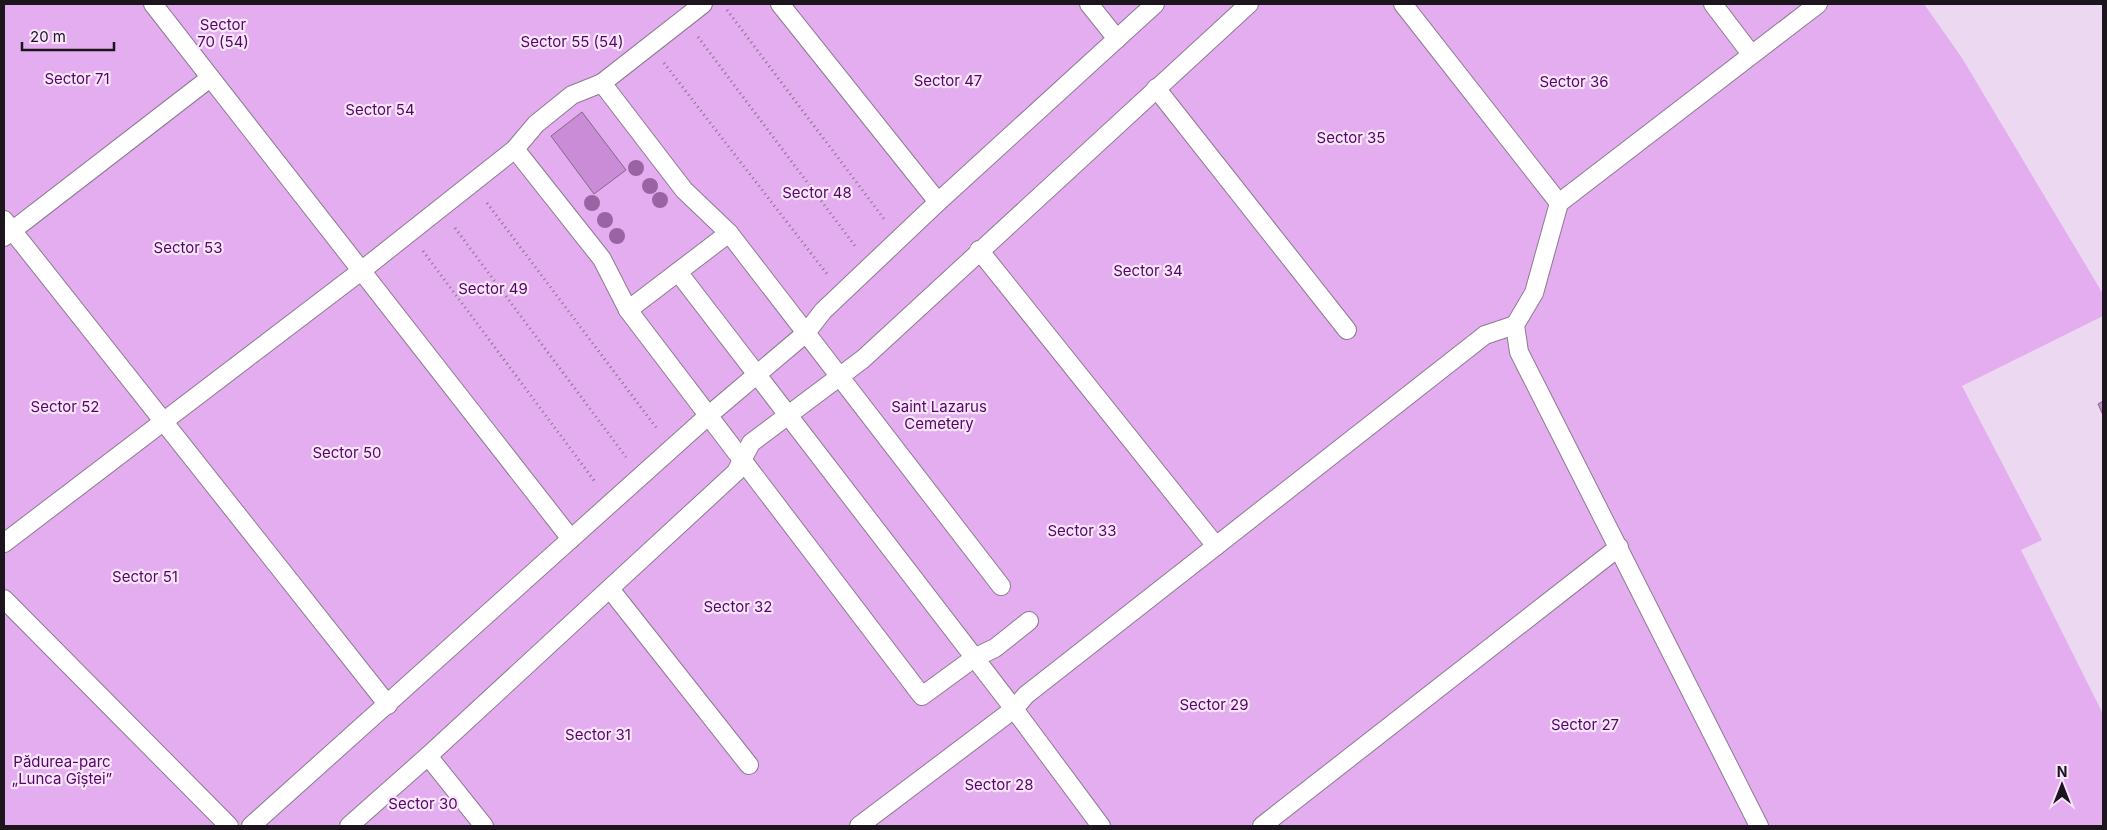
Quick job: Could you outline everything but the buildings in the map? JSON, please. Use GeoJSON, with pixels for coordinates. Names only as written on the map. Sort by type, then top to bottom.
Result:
{"type":"FeatureCollection","features":[{"type":"Feature","properties":{"kind":"lane"},"geometry":{"type":"LineString","coordinates":[[153,4],[571,539]]}},
{"type":"Feature","properties":{"kind":"lane"},"geometry":{"type":"LineString","coordinates":[[4,543],[361,271],[515,149],[536,124],[572,95],[602,83],[703,4]]}},
{"type":"Feature","properties":{"kind":"lane"},"geometry":{"type":"LineString","coordinates":[[780,4],[938,202]]}},
{"type":"Feature","properties":{"kind":"lane"},"geometry":{"type":"LineString","coordinates":[[1089,4],[1117,38]]}},
{"type":"Feature","properties":{"kind":"lane"},"geometry":{"type":"LineString","coordinates":[[251,826],[709,415],[806,333],[823,311],[938,202],[1155,4]]}},
{"type":"Feature","properties":{"kind":"lane"},"geometry":{"type":"LineString","coordinates":[[349,826],[428,756],[736,472],[751,443],[863,359],[979,250],[1249,4]]}},
{"type":"Feature","properties":{"kind":"lane"},"geometry":{"type":"LineString","coordinates":[[1403,4],[1559,204]]}},
{"type":"Feature","properties":{"kind":"lane"},"geometry":{"type":"LineString","coordinates":[[1712,4],[1751,54]]}},
{"type":"Feature","properties":{"kind":"lane"},"geometry":{"type":"LineString","coordinates":[[859,826],[1014,709],[1026,695],[1486,335],[1515,325],[1534,293],[1559,204],[1818,4]]}},
{"type":"Feature","properties":{"kind":"lane"},"geometry":{"type":"LineString","coordinates":[[210,78],[6,229],[164,420],[388,705]]}},
{"type":"Feature","properties":{"kind":"lane"},"geometry":{"type":"LineString","coordinates":[[602,83],[684,190],[728,233],[1001,586]]}},
{"type":"Feature","properties":{"kind":"lane"},"geometry":{"type":"LineString","coordinates":[[1156,88],[1348,330]]}},
{"type":"Feature","properties":{"kind":"lane"},"geometry":{"type":"LineString","coordinates":[[515,149],[602,259],[628,310],[922,696],[974,658],[995,648],[1029,621]]}},
{"type":"Feature","properties":{"kind":"lane"},"geometry":{"type":"LineString","coordinates":[[628,310],[728,233]]}},
{"type":"Feature","properties":{"kind":"lane"},"geometry":{"type":"LineString","coordinates":[[979,250],[1216,546]]}},
{"type":"Feature","properties":{"kind":"lane"},"geometry":{"type":"LineString","coordinates":[[678,272],[1014,709],[1100,826]]}},
{"type":"Feature","properties":{"kind":"lane"},"geometry":{"type":"LineString","coordinates":[[1515,325],[1520,352],[1759,826]]}},
{"type":"Feature","properties":{"kind":"lane"},"geometry":{"type":"LineString","coordinates":[[1262,826],[1619,547]]}},
{"type":"Feature","properties":{"kind":"lane"},"geometry":{"type":"LineString","coordinates":[[610,589],[748,764]]}},
{"type":"Feature","properties":{"kind":"lane"},"geometry":{"type":"LineString","coordinates":[[4,599],[228,826]]}},
{"type":"Feature","properties":{"kind":"lane"},"geometry":{"type":"LineString","coordinates":[[428,756],[484,826]]}},
{"type":"Feature","properties":{"kind":"path"},"geometry":{"type":"LineString","coordinates":[[722,4],[900,239]]}},
{"type":"Feature","properties":{"kind":"path"},"geometry":{"type":"LineString","coordinates":[[684,19],[871,266]]}},
{"type":"Feature","properties":{"kind":"path"},"geometry":{"type":"LineString","coordinates":[[651,45],[842,294]]}},
{"type":"Feature","properties":{"kind":"path"},"geometry":{"type":"LineString","coordinates":[[472,183],[672,448]]}},
{"type":"Feature","properties":{"kind":"path"},"geometry":{"type":"LineString","coordinates":[[439,208],[641,476]]}},
{"type":"Feature","properties":{"kind":"path"},"geometry":{"type":"LineString","coordinates":[[408,232],[611,504]]}},
{"type":"Feature","properties":{"kind":"green space","name":"Saint Lazarus Cemetery"},"geometry":{"type":"Polygon","coordinates":[[[4,4],[1924,4],[1962,58],[2103,294],[2103,316],[1962,386],[2042,540],[2021,550],[2103,714],[2103,826],[4,826],[4,4]]]}},
{"type":"Feature","properties":{"kind":"park label","name":"Sector 70 (54)"},"geometry":{"type":"Point","coordinates":[223,32]}},
{"type":"Feature","properties":{"kind":"park label","name":"Sector 55 (54)"},"geometry":{"type":"Point","coordinates":[572,41]}},
{"type":"Feature","properties":{"kind":"park label","name":"Sector 71"},"geometry":{"type":"Point","coordinates":[77,78]}},
{"type":"Feature","properties":{"kind":"park label","name":"Sector 47"},"geometry":{"type":"Point","coordinates":[948,80]}},
{"type":"Feature","properties":{"kind":"park label","name":"Sector 36"},"geometry":{"type":"Point","coordinates":[1574,81]}},
{"type":"Feature","properties":{"kind":"park label","name":"Sector 54"},"geometry":{"type":"Point","coordinates":[380,109]}},
{"type":"Feature","properties":{"kind":"park label","name":"Sector 35"},"geometry":{"type":"Point","coordinates":[1351,137]}},
{"type":"Feature","properties":{"kind":"park label","name":"Sector 48"},"geometry":{"type":"Point","coordinates":[817,192]}},
{"type":"Feature","properties":{"kind":"park label","name":"Sector 53"},"geometry":{"type":"Point","coordinates":[188,247]}},
{"type":"Feature","properties":{"kind":"park label","name":"Sector 34"},"geometry":{"type":"Point","coordinates":[1148,270]}},
{"type":"Feature","properties":{"kind":"park label","name":"Sector 49"},"geometry":{"type":"Point","coordinates":[493,288]}},
{"type":"Feature","properties":{"kind":"park label","name":"Sector 52"},"geometry":{"type":"Point","coordinates":[65,406]}},
{"type":"Feature","properties":{"kind":"park label","name":"Sector 50"},"geometry":{"type":"Point","coordinates":[347,452]}},
{"type":"Feature","properties":{"kind":"park label","name":"Sector 33"},"geometry":{"type":"Point","coordinates":[1082,530]}},
{"type":"Feature","properties":{"kind":"park label","name":"Sector 51"},"geometry":{"type":"Point","coordinates":[145,576]}},
{"type":"Feature","properties":{"kind":"park label","name":"Sector 32"},"geometry":{"type":"Point","coordinates":[738,606]}},
{"type":"Feature","properties":{"kind":"park label","name":"Sector 29"},"geometry":{"type":"Point","coordinates":[1214,704]}},
{"type":"Feature","properties":{"kind":"park label","name":"Sector 27"},"geometry":{"type":"Point","coordinates":[1585,724]}},
{"type":"Feature","properties":{"kind":"park label","name":"Sector 31"},"geometry":{"type":"Point","coordinates":[598,734]}},
{"type":"Feature","properties":{"kind":"park label","name":"Pădurea-parc „Lunca Gîștei”"},"geometry":{"type":"Point","coordinates":[62,770]}},
{"type":"Feature","properties":{"kind":"park label","name":"Sector 28"},"geometry":{"type":"Point","coordinates":[999,784]}},
{"type":"Feature","properties":{"kind":"park label","name":"Sector 30"},"geometry":{"type":"Point","coordinates":[423,803]}}]}
